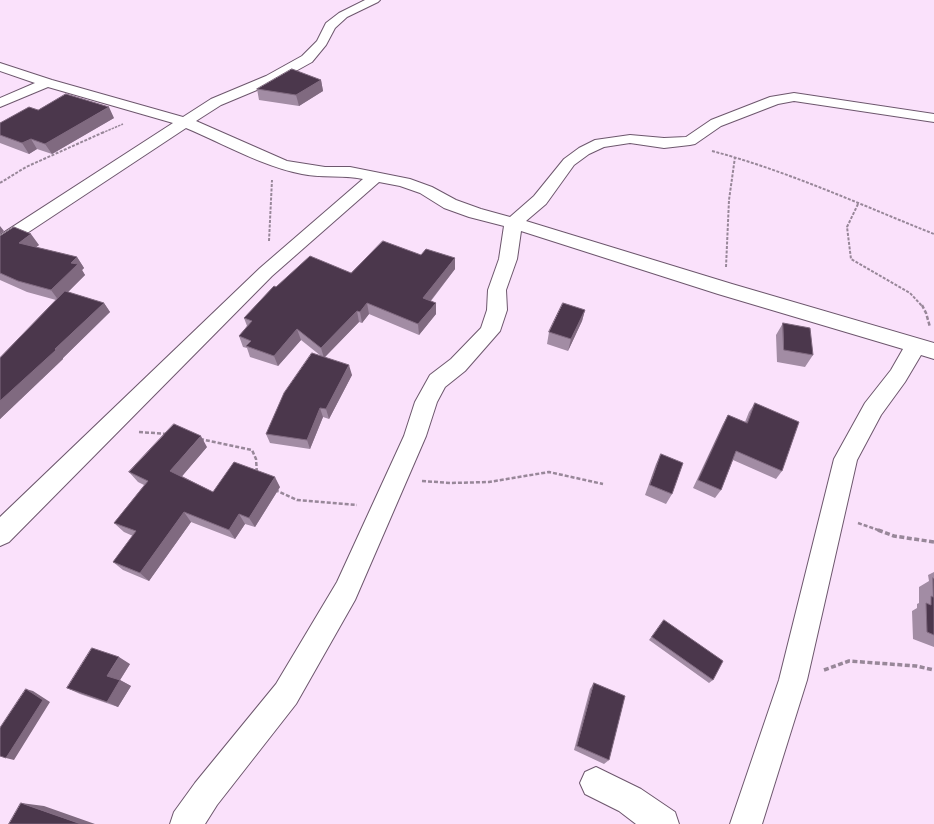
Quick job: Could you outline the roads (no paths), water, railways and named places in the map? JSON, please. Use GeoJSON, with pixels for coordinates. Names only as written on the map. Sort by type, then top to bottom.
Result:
{"type":"FeatureCollection","features":[{"type":"Feature","properties":{"kind":"street"},"geometry":{"type":"LineString","coordinates":[[0,243],[105,176],[216,102],[271,79],[307,59],[322,42],[330,26],[343,15],[374,0]]}},
{"type":"Feature","properties":{"kind":"street"},"geometry":{"type":"LineString","coordinates":[[0,68],[47,83],[185,122],[282,164],[325,172],[350,172],[404,182],[426,190],[450,204],[475,213],[513,223],[725,289],[928,349]]}},
{"type":"Feature","properties":{"kind":"street"},"geometry":{"type":"LineString","coordinates":[[0,103],[47,83]]}},
{"type":"Feature","properties":{"kind":"street"},"geometry":{"type":"LineString","coordinates":[[186,824],[206,794],[286,694],[346,591],[415,436],[426,402],[437,381],[458,365],[490,332],[497,310],[497,290],[508,259],[513,223],[540,200],[569,162],[584,151],[600,143],[630,139],[664,143],[690,141],[716,123],[775,100],[794,97],[934,118]]}},
{"type":"Feature","properties":{"kind":"street"},"geometry":{"type":"LineString","coordinates":[[0,534],[266,272],[376,177]]}},
{"type":"Feature","properties":{"kind":"street"},"geometry":{"type":"LineString","coordinates":[[746,824],[793,680],[846,459],[873,409],[898,376],[928,349]]}},
{"type":"Feature","properties":{"kind":"street"},"geometry":{"type":"LineString","coordinates":[[596,783],[630,800],[663,824]]}}]}
